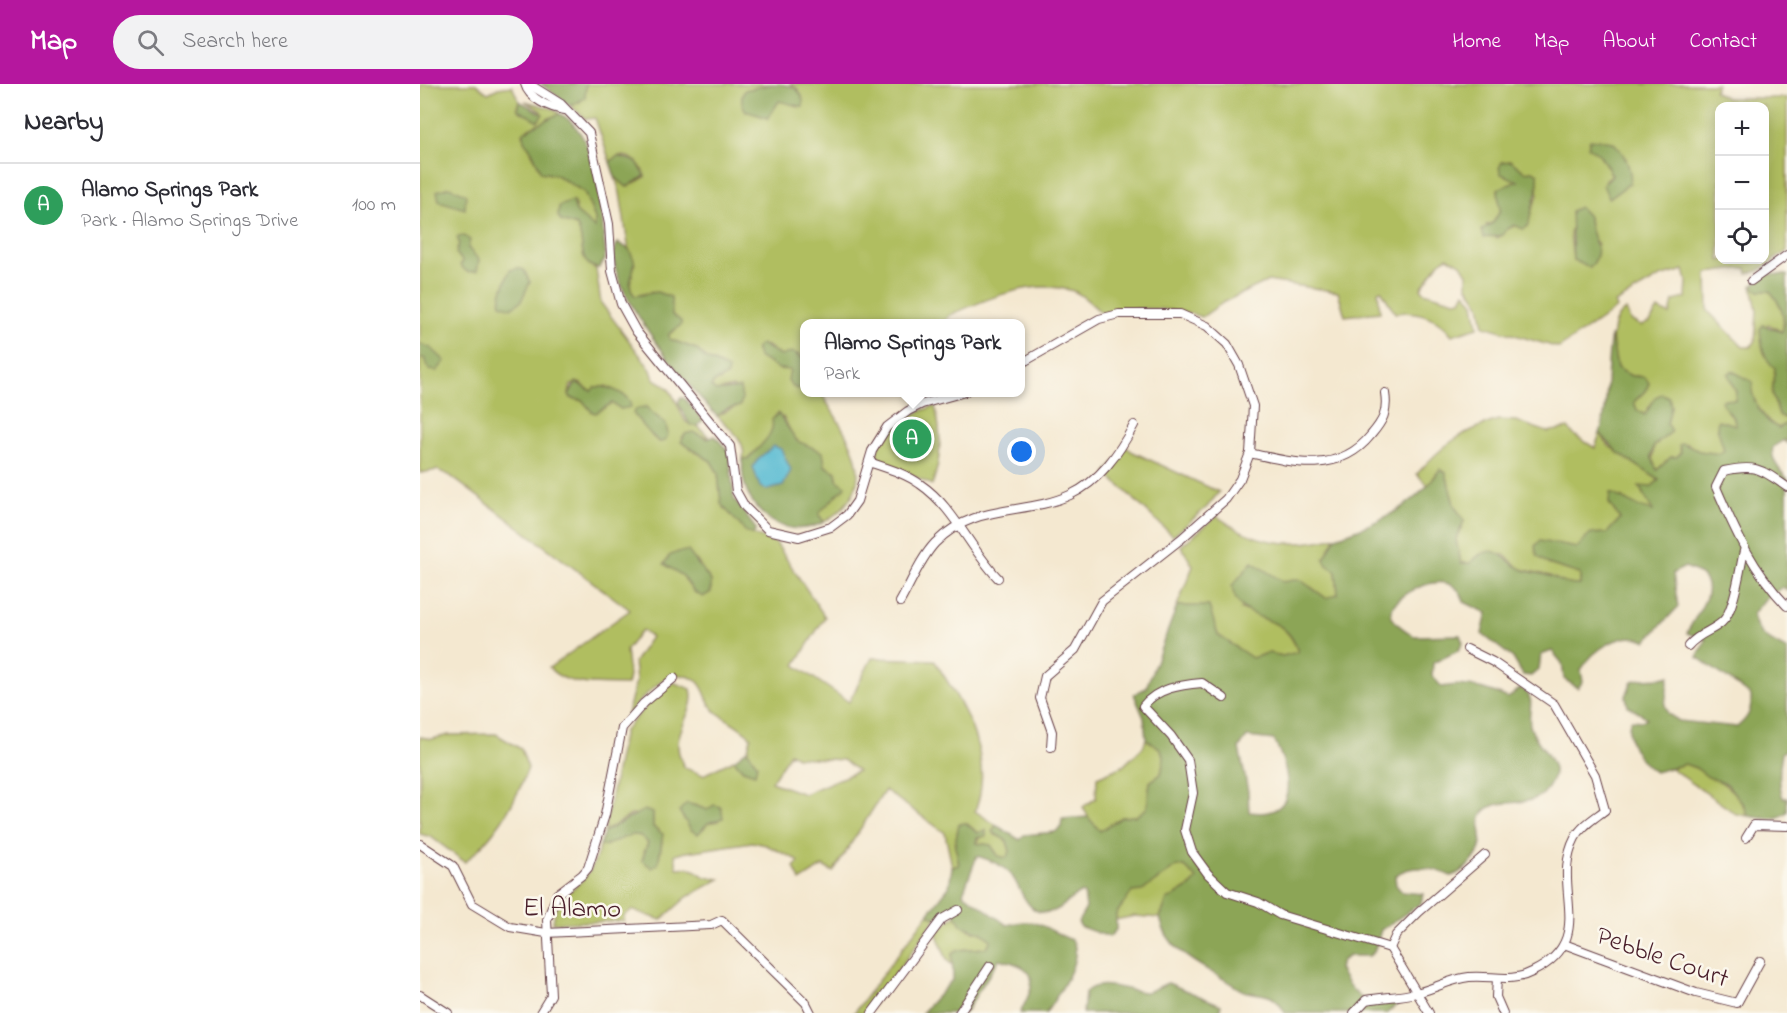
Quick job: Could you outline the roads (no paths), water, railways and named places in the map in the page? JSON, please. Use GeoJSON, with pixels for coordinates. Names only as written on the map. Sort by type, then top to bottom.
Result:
{"type":"FeatureCollection","features":[{"type":"Feature","properties":{"kind":"street"},"geometry":{"type":"LineString","coordinates":[[527,84],[527,92],[543,103],[565,110],[581,124],[593,145],[609,224],[612,271],[621,304],[636,331],[730,446],[736,491],[745,507],[762,525],[776,533],[799,537],[822,531],[840,521],[852,508],[862,488],[868,462],[877,440],[896,419],[922,404],[949,397]]}},
{"type":"Feature","properties":{"kind":"street"},"geometry":{"type":"LineString","coordinates":[[1751,281],[1787,255]]}},
{"type":"Feature","properties":{"kind":"street"},"geometry":{"type":"LineString","coordinates":[[1025,361],[1084,326],[1110,315],[1169,313],[1191,318],[1208,326],[1221,338],[1239,365],[1253,406],[1250,453],[1240,479],[1226,499],[1151,564],[1102,601],[1075,650],[1045,676],[1040,698],[1050,724],[1051,747]]}},
{"type":"Feature","properties":{"kind":"street"},"geometry":{"type":"LineString","coordinates":[[1250,453],[1303,465],[1338,459],[1359,447],[1375,431],[1386,414],[1385,393]]}},
{"type":"Feature","properties":{"kind":"street"},"geometry":{"type":"LineString","coordinates":[[900,602],[928,551],[958,526],[983,513],[1071,494],[1090,482],[1109,464],[1134,425]]}},
{"type":"Feature","properties":{"kind":"street"},"geometry":{"type":"LineString","coordinates":[[868,462],[903,474],[923,486],[958,526],[978,558],[998,578]]}},
{"type":"Feature","properties":{"kind":"street"},"geometry":{"type":"LineString","coordinates":[[1787,487],[1764,469],[1747,466],[1724,471],[1716,487],[1744,551],[1787,606]]}},
{"type":"Feature","properties":{"kind":"street"},"geometry":{"type":"LineString","coordinates":[[1688,646],[1699,634],[1722,623],[1730,612],[1744,551]]}},
{"type":"Feature","properties":{"kind":"street"},"geometry":{"type":"LineString","coordinates":[[1354,1013],[1366,999],[1417,993],[1468,977],[1524,976],[1535,971],[1564,944],[1571,919],[1566,880],[1570,849],[1576,836],[1605,810],[1595,775],[1554,704],[1493,662],[1467,649]]}},
{"type":"Feature","properties":{"kind":"street"},"geometry":{"type":"LineString","coordinates":[[540,1013],[551,995],[547,920],[557,894],[588,868],[605,815],[622,728],[644,703],[674,678]]}},
{"type":"Feature","properties":{"kind":"street"},"geometry":{"type":"LineString","coordinates":[[1224,698],[1202,683],[1180,685],[1152,695],[1143,706],[1171,735],[1188,760],[1193,793],[1185,830],[1192,852],[1208,874],[1227,892],[1258,902],[1280,915],[1390,948],[1429,1013]]}},
{"type":"Feature","properties":{"kind":"street"},"geometry":{"type":"LineString","coordinates":[[1746,838],[1755,825],[1787,826]]}},
{"type":"Feature","properties":{"kind":"street","name":"El Alamo"},"geometry":{"type":"LineString","coordinates":[[420,844],[453,866],[472,904],[510,927],[546,933],[711,925],[722,920],[806,1004],[811,1013]]}},
{"type":"Feature","properties":{"kind":"street"},"geometry":{"type":"LineString","coordinates":[[1390,948],[1396,935],[1419,912],[1485,855]]}},
{"type":"Feature","properties":{"kind":"street"},"geometry":{"type":"LineString","coordinates":[[872,1013],[942,919],[958,910]]}},
{"type":"Feature","properties":{"kind":"street","name":"Pebble Court"},"geometry":{"type":"LineString","coordinates":[[1564,944],[1696,993],[1737,1003],[1760,962]]}},
{"type":"Feature","properties":{"kind":"street"},"geometry":{"type":"LineString","coordinates":[[959,1013],[990,966]]}},
{"type":"Feature","properties":{"kind":"street"},"geometry":{"type":"LineString","coordinates":[[1497,978],[1496,997],[1503,1013]]}},
{"type":"Feature","properties":{"kind":"street"},"geometry":{"type":"LineString","coordinates":[[420,995],[448,1013]]}},
{"type":"Feature","properties":{"kind":"water"},"geometry":{"type":"Polygon","coordinates":[[[774,446],[781,449],[791,470],[783,486],[767,490],[760,487],[753,467],[759,458],[774,446]]]}},
{"type":"Feature","properties":{"kind":"place","name":"Alamo Springs Park"},"geometry":{"type":"Point","coordinates":[912,439]}}]}
